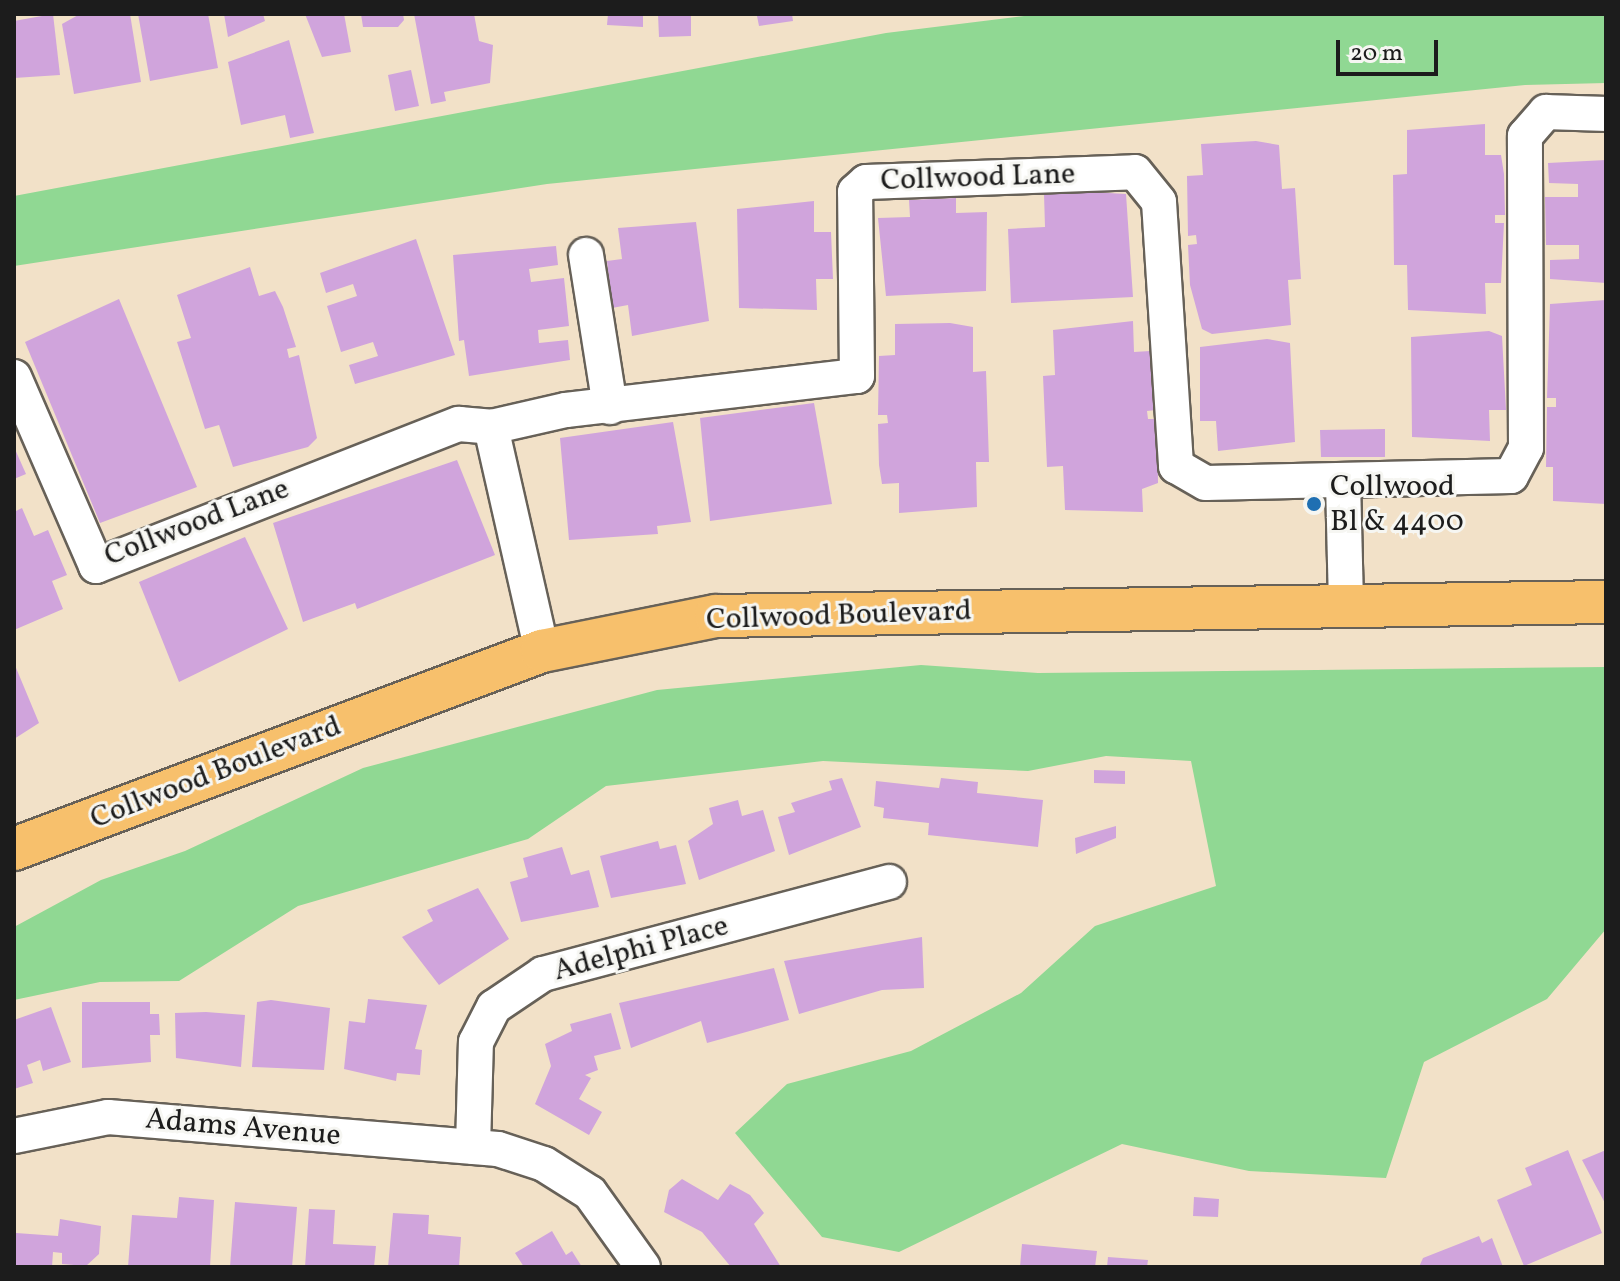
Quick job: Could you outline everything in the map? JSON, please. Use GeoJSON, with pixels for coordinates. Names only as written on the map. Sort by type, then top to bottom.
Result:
{"type":"FeatureCollection","features":[{"type":"Feature","properties":{"kind":"main road","name":"Collwood Boulevard"},"geometry":{"type":"LineString","coordinates":[[14,849],[542,651],[716,616],[1346,602],[1606,602]]}},
{"type":"Feature","properties":{"kind":"street","name":"Collwood Lane"},"geometry":{"type":"LineString","coordinates":[[14,377],[96,566],[459,424],[491,427],[610,407],[857,376],[855,192],[866,182],[1135,172],[1159,202],[1176,466],[1206,483],[1511,476],[1526,448],[1525,136],[1546,112],[1606,114]]}},
{"type":"Feature","properties":{"kind":"street"},"geometry":{"type":"LineString","coordinates":[[586,255],[610,407]]}},
{"type":"Feature","properties":{"kind":"street"},"geometry":{"type":"LineString","coordinates":[[491,427],[542,651]]}},
{"type":"Feature","properties":{"kind":"street"},"geometry":{"type":"LineString","coordinates":[[1343,481],[1346,602]]}},
{"type":"Feature","properties":{"kind":"street","name":"Adelphi Place"},"geometry":{"type":"LineString","coordinates":[[473,1147],[476,1042],[494,1007],[543,974],[889,882]]}},
{"type":"Feature","properties":{"kind":"street","name":"Adams Avenue"},"geometry":{"type":"LineString","coordinates":[[14,1136],[108,1117],[473,1147],[521,1155],[566,1175],[611,1214],[643,1267]]}},
{"type":"Feature","properties":{"kind":"green space"},"geometry":{"type":"Polygon","coordinates":[[[1040,14],[1606,14],[1606,83],[1525,85],[547,184],[14,266],[14,196],[886,33],[1040,14]]]}},
{"type":"Feature","properties":{"kind":"green space"},"geometry":{"type":"Polygon","coordinates":[[[921,665],[1038,673],[1606,667],[1606,929],[1547,999],[1424,1062],[1386,1178],[1249,1171],[1122,1144],[899,1252],[822,1237],[735,1133],[787,1084],[911,1051],[1021,993],[1095,926],[1216,886],[1191,761],[1106,756],[1028,771],[823,761],[606,786],[528,839],[298,906],[179,981],[100,982],[14,1000],[14,927],[101,880],[185,851],[363,768],[657,690],[921,665]]]}},
{"type":"Feature","properties":{"kind":"building"},"geometry":{"type":"Polygon","coordinates":[[[53,14],[60,75],[14,78],[14,21],[53,14]]]}},
{"type":"Feature","properties":{"kind":"building"},"geometry":{"type":"Polygon","coordinates":[[[80,14],[130,14],[141,82],[74,94],[62,24],[80,14]]]}},
{"type":"Feature","properties":{"kind":"building"},"geometry":{"type":"Polygon","coordinates":[[[138,14],[208,14],[218,68],[150,81],[138,14]]]}},
{"type":"Feature","properties":{"kind":"building"},"geometry":{"type":"Polygon","coordinates":[[[224,14],[263,14],[265,21],[228,37],[224,14]]]}},
{"type":"Feature","properties":{"kind":"building"},"geometry":{"type":"Polygon","coordinates":[[[305,14],[344,14],[351,52],[322,57],[305,14]]]}},
{"type":"Feature","properties":{"kind":"building"},"geometry":{"type":"Polygon","coordinates":[[[361,14],[403,14],[404,20],[398,27],[363,27],[361,14]]]}},
{"type":"Feature","properties":{"kind":"building"},"geometry":{"type":"Polygon","coordinates":[[[414,14],[474,14],[479,41],[493,45],[490,83],[444,92],[446,101],[431,104],[414,14]]]}},
{"type":"Feature","properties":{"kind":"building"},"geometry":{"type":"Polygon","coordinates":[[[608,14],[643,14],[643,27],[607,25],[608,14]]]}},
{"type":"Feature","properties":{"kind":"building"},"geometry":{"type":"Polygon","coordinates":[[[658,14],[691,14],[691,36],[659,37],[658,14]]]}},
{"type":"Feature","properties":{"kind":"building"},"geometry":{"type":"Polygon","coordinates":[[[726,14],[792,14],[793,21],[759,26],[757,16],[726,14]]]}},
{"type":"Feature","properties":{"kind":"building"},"geometry":{"type":"Polygon","coordinates":[[[289,40],[314,133],[290,138],[285,115],[241,125],[228,62],[289,40]]]}},
{"type":"Feature","properties":{"kind":"building"},"geometry":{"type":"Polygon","coordinates":[[[411,70],[419,106],[395,111],[388,75],[411,70]]]}},
{"type":"Feature","properties":{"kind":"building"},"geometry":{"type":"Polygon","coordinates":[[[1485,124],[1485,155],[1501,155],[1504,174],[1505,215],[1495,215],[1495,223],[1504,223],[1501,283],[1485,283],[1486,314],[1408,310],[1407,265],[1394,265],[1393,175],[1407,174],[1407,130],[1485,124]]]}},
{"type":"Feature","properties":{"kind":"building"},"geometry":{"type":"Polygon","coordinates":[[[1256,141],[1279,145],[1282,189],[1295,188],[1301,279],[1288,280],[1291,325],[1212,334],[1202,329],[1190,285],[1188,245],[1197,244],[1196,235],[1188,236],[1187,176],[1203,175],[1201,144],[1256,141]]]}},
{"type":"Feature","properties":{"kind":"building"},"geometry":{"type":"Polygon","coordinates":[[[1606,160],[1606,283],[1550,279],[1550,260],[1579,259],[1579,245],[1546,245],[1545,197],[1578,197],[1578,184],[1549,183],[1548,163],[1606,160]]]}},
{"type":"Feature","properties":{"kind":"building"},"geometry":{"type":"Polygon","coordinates":[[[1044,194],[1126,194],[1133,297],[1011,303],[1008,229],[1045,227],[1044,194]]]}},
{"type":"Feature","properties":{"kind":"building"},"geometry":{"type":"Polygon","coordinates":[[[956,198],[956,213],[987,212],[986,291],[886,296],[878,218],[910,217],[909,200],[956,198]]]}},
{"type":"Feature","properties":{"kind":"building"},"geometry":{"type":"Polygon","coordinates":[[[814,201],[814,232],[831,232],[833,279],[816,279],[817,310],[739,308],[737,209],[814,201]]]}},
{"type":"Feature","properties":{"kind":"building"},"geometry":{"type":"Polygon","coordinates":[[[696,222],[709,321],[632,336],[628,305],[612,308],[607,261],[622,259],[618,228],[696,222]]]}},
{"type":"Feature","properties":{"kind":"building"},"geometry":{"type":"Polygon","coordinates":[[[416,239],[455,355],[355,384],[349,365],[378,356],[373,342],[341,352],[327,306],[357,296],[353,284],[326,293],[320,273],[416,239]]]}},
{"type":"Feature","properties":{"kind":"building"},"geometry":{"type":"Polygon","coordinates":[[[556,246],[558,265],[529,269],[531,282],[564,278],[569,326],[538,330],[539,343],[568,340],[570,360],[469,376],[464,340],[459,341],[453,255],[556,246]]]}},
{"type":"Feature","properties":{"kind":"building"},"geometry":{"type":"Polygon","coordinates":[[[250,267],[259,296],[275,291],[283,307],[296,347],[287,349],[289,358],[299,355],[317,438],[308,447],[233,467],[219,425],[205,429],[177,342],[191,338],[177,295],[250,267]]]}},
{"type":"Feature","properties":{"kind":"building"},"geometry":{"type":"Polygon","coordinates":[[[119,299],[197,487],[100,523],[25,342],[119,299]]]}},
{"type":"Feature","properties":{"kind":"building"},"geometry":{"type":"Polygon","coordinates":[[[1606,300],[1606,504],[1553,501],[1553,467],[1546,467],[1547,407],[1556,407],[1556,398],[1547,398],[1550,304],[1606,300]]]}},
{"type":"Feature","properties":{"kind":"building"},"geometry":{"type":"Polygon","coordinates":[[[1133,321],[1134,352],[1150,351],[1154,370],[1156,410],[1147,411],[1148,419],[1157,419],[1158,483],[1142,489],[1143,512],[1065,510],[1063,466],[1047,467],[1043,376],[1055,375],[1053,330],[1133,321]]]}},
{"type":"Feature","properties":{"kind":"building"},"geometry":{"type":"Polygon","coordinates":[[[950,323],[973,327],[973,372],[986,371],[989,462],[976,462],[977,507],[899,513],[899,483],[882,484],[879,465],[878,424],[888,423],[887,415],[878,415],[879,356],[895,355],[895,324],[950,323]]]}},
{"type":"Feature","properties":{"kind":"building"},"geometry":{"type":"Polygon","coordinates":[[[1489,331],[1502,336],[1506,410],[1489,410],[1490,441],[1412,437],[1411,337],[1489,331]]]}},
{"type":"Feature","properties":{"kind":"building"},"geometry":{"type":"Polygon","coordinates":[[[1267,339],[1290,343],[1295,442],[1218,451],[1216,421],[1200,421],[1200,347],[1267,339]]]}},
{"type":"Feature","properties":{"kind":"building"},"geometry":{"type":"Polygon","coordinates":[[[814,403],[832,504],[710,521],[700,418],[814,403]]]}},
{"type":"Feature","properties":{"kind":"building"},"geometry":{"type":"Polygon","coordinates":[[[673,422],[691,522],[657,526],[658,534],[569,540],[560,438],[673,422]]]}},
{"type":"Feature","properties":{"kind":"building"},"geometry":{"type":"Polygon","coordinates":[[[1385,429],[1385,457],[1321,457],[1320,430],[1385,429]]]}},
{"type":"Feature","properties":{"kind":"building"},"geometry":{"type":"Polygon","coordinates":[[[14,447],[26,474],[14,479],[14,447]]]}},
{"type":"Feature","properties":{"kind":"building"},"geometry":{"type":"Polygon","coordinates":[[[457,460],[495,555],[357,609],[355,603],[303,622],[273,523],[457,460]]]}},
{"type":"Feature","properties":{"kind":"building"},"geometry":{"type":"Polygon","coordinates":[[[22,508],[34,536],[48,530],[67,575],[52,581],[63,609],[14,630],[14,512],[22,508]]]}},
{"type":"Feature","properties":{"kind":"building"},"geometry":{"type":"Polygon","coordinates":[[[245,537],[288,629],[179,682],[139,582],[245,537]]]}},
{"type":"Feature","properties":{"kind":"building"},"geometry":{"type":"Polygon","coordinates":[[[14,663],[39,723],[14,739],[14,663]]]}},
{"type":"Feature","properties":{"kind":"building"},"geometry":{"type":"Polygon","coordinates":[[[1094,770],[1125,771],[1125,784],[1094,783],[1094,770]]]}},
{"type":"Feature","properties":{"kind":"building"},"geometry":{"type":"Polygon","coordinates":[[[842,778],[861,827],[789,855],[778,817],[795,812],[791,803],[832,790],[829,781],[842,778]]]}},
{"type":"Feature","properties":{"kind":"building"},"geometry":{"type":"Polygon","coordinates":[[[941,778],[978,782],[977,793],[1043,800],[1038,847],[928,835],[929,823],[883,818],[884,808],[874,806],[876,781],[939,788],[941,778]]]}},
{"type":"Feature","properties":{"kind":"building"},"geometry":{"type":"Polygon","coordinates":[[[738,800],[742,816],[763,810],[775,851],[699,880],[688,841],[713,824],[709,808],[738,800]]]}},
{"type":"Feature","properties":{"kind":"building"},"geometry":{"type":"Polygon","coordinates":[[[1116,826],[1116,838],[1076,854],[1075,838],[1116,826]]]}},
{"type":"Feature","properties":{"kind":"building"},"geometry":{"type":"Polygon","coordinates":[[[658,841],[660,849],[676,845],[686,884],[611,898],[600,856],[658,841]]]}},
{"type":"Feature","properties":{"kind":"building"},"geometry":{"type":"Polygon","coordinates":[[[562,847],[571,875],[589,870],[599,907],[521,922],[510,882],[528,877],[523,858],[562,847]]]}},
{"type":"Feature","properties":{"kind":"building"},"geometry":{"type":"Polygon","coordinates":[[[478,888],[509,939],[439,985],[402,937],[433,921],[427,910],[478,888]]]}},
{"type":"Feature","properties":{"kind":"building"},"geometry":{"type":"Polygon","coordinates":[[[922,937],[924,988],[882,990],[799,1014],[784,961],[922,937]]]}},
{"type":"Feature","properties":{"kind":"building"},"geometry":{"type":"Polygon","coordinates":[[[774,968],[789,1020],[707,1043],[701,1021],[631,1048],[619,1003],[774,968]]]}},
{"type":"Feature","properties":{"kind":"building"},"geometry":{"type":"Polygon","coordinates":[[[368,999],[427,1005],[415,1049],[422,1050],[420,1075],[397,1073],[396,1081],[344,1069],[349,1021],[365,1023],[368,999]]]}},
{"type":"Feature","properties":{"kind":"building"},"geometry":{"type":"Polygon","coordinates":[[[271,1000],[330,1008],[324,1070],[252,1067],[257,1002],[271,1000]]]}},
{"type":"Feature","properties":{"kind":"building"},"geometry":{"type":"Polygon","coordinates":[[[82,1002],[150,1002],[150,1014],[159,1014],[160,1035],[150,1035],[151,1062],[82,1068],[82,1002]]]}},
{"type":"Feature","properties":{"kind":"building"},"geometry":{"type":"Polygon","coordinates":[[[51,1007],[71,1062],[43,1071],[40,1060],[27,1065],[33,1083],[14,1089],[14,1020],[51,1007]]]}},
{"type":"Feature","properties":{"kind":"building"},"geometry":{"type":"Polygon","coordinates":[[[175,1013],[245,1015],[241,1067],[176,1058],[175,1013]]]}},
{"type":"Feature","properties":{"kind":"building"},"geometry":{"type":"Polygon","coordinates":[[[611,1013],[621,1049],[594,1056],[598,1070],[585,1075],[591,1078],[579,1099],[602,1112],[589,1135],[535,1104],[551,1066],[545,1044],[572,1031],[570,1024],[611,1013]]]}},
{"type":"Feature","properties":{"kind":"building"},"geometry":{"type":"Polygon","coordinates":[[[1568,1150],[1602,1233],[1524,1266],[1497,1200],[1532,1185],[1525,1168],[1568,1150]]]}},
{"type":"Feature","properties":{"kind":"building"},"geometry":{"type":"Polygon","coordinates":[[[1606,1150],[1606,1205],[1582,1160],[1606,1150]]]}},
{"type":"Feature","properties":{"kind":"building"},"geometry":{"type":"Polygon","coordinates":[[[682,1179],[718,1200],[730,1184],[750,1195],[764,1213],[754,1224],[781,1267],[731,1267],[702,1232],[664,1212],[669,1190],[682,1179]]]}},
{"type":"Feature","properties":{"kind":"building"},"geometry":{"type":"Polygon","coordinates":[[[179,1197],[214,1200],[210,1267],[128,1267],[132,1215],[177,1218],[179,1197]]]}},
{"type":"Feature","properties":{"kind":"building"},"geometry":{"type":"Polygon","coordinates":[[[1194,1197],[1219,1199],[1218,1217],[1193,1216],[1194,1197]]]}},
{"type":"Feature","properties":{"kind":"building"},"geometry":{"type":"Polygon","coordinates":[[[235,1202],[297,1207],[292,1267],[230,1267],[235,1202]]]}},
{"type":"Feature","properties":{"kind":"building"},"geometry":{"type":"Polygon","coordinates":[[[309,1209],[335,1210],[333,1244],[376,1246],[374,1267],[305,1267],[309,1209]]]}},
{"type":"Feature","properties":{"kind":"building"},"geometry":{"type":"Polygon","coordinates":[[[393,1213],[429,1215],[428,1234],[461,1237],[459,1267],[388,1267],[393,1213]]]}},
{"type":"Feature","properties":{"kind":"building"},"geometry":{"type":"Polygon","coordinates":[[[60,1219],[101,1226],[99,1254],[86,1266],[62,1264],[62,1253],[53,1252],[52,1267],[14,1267],[16,1233],[58,1236],[60,1219]]]}},
{"type":"Feature","properties":{"kind":"building"},"geometry":{"type":"Polygon","coordinates":[[[552,1231],[566,1255],[572,1251],[582,1267],[524,1267],[515,1253],[552,1231]]]}},
{"type":"Feature","properties":{"kind":"building"},"geometry":{"type":"Polygon","coordinates":[[[1479,1236],[1482,1243],[1492,1238],[1503,1267],[1419,1267],[1423,1258],[1479,1236]]]}},
{"type":"Feature","properties":{"kind":"building"},"geometry":{"type":"Polygon","coordinates":[[[1022,1244],[1097,1251],[1095,1267],[1020,1267],[1022,1244]]]}},
{"type":"Feature","properties":{"kind":"building"},"geometry":{"type":"Polygon","coordinates":[[[1108,1257],[1148,1260],[1147,1267],[1107,1267],[1108,1257]]]}},
{"type":"Feature","properties":{"kind":"place","name":"Collwood Bl & 4400"},"geometry":{"type":"Point","coordinates":[1314,504]}}]}
